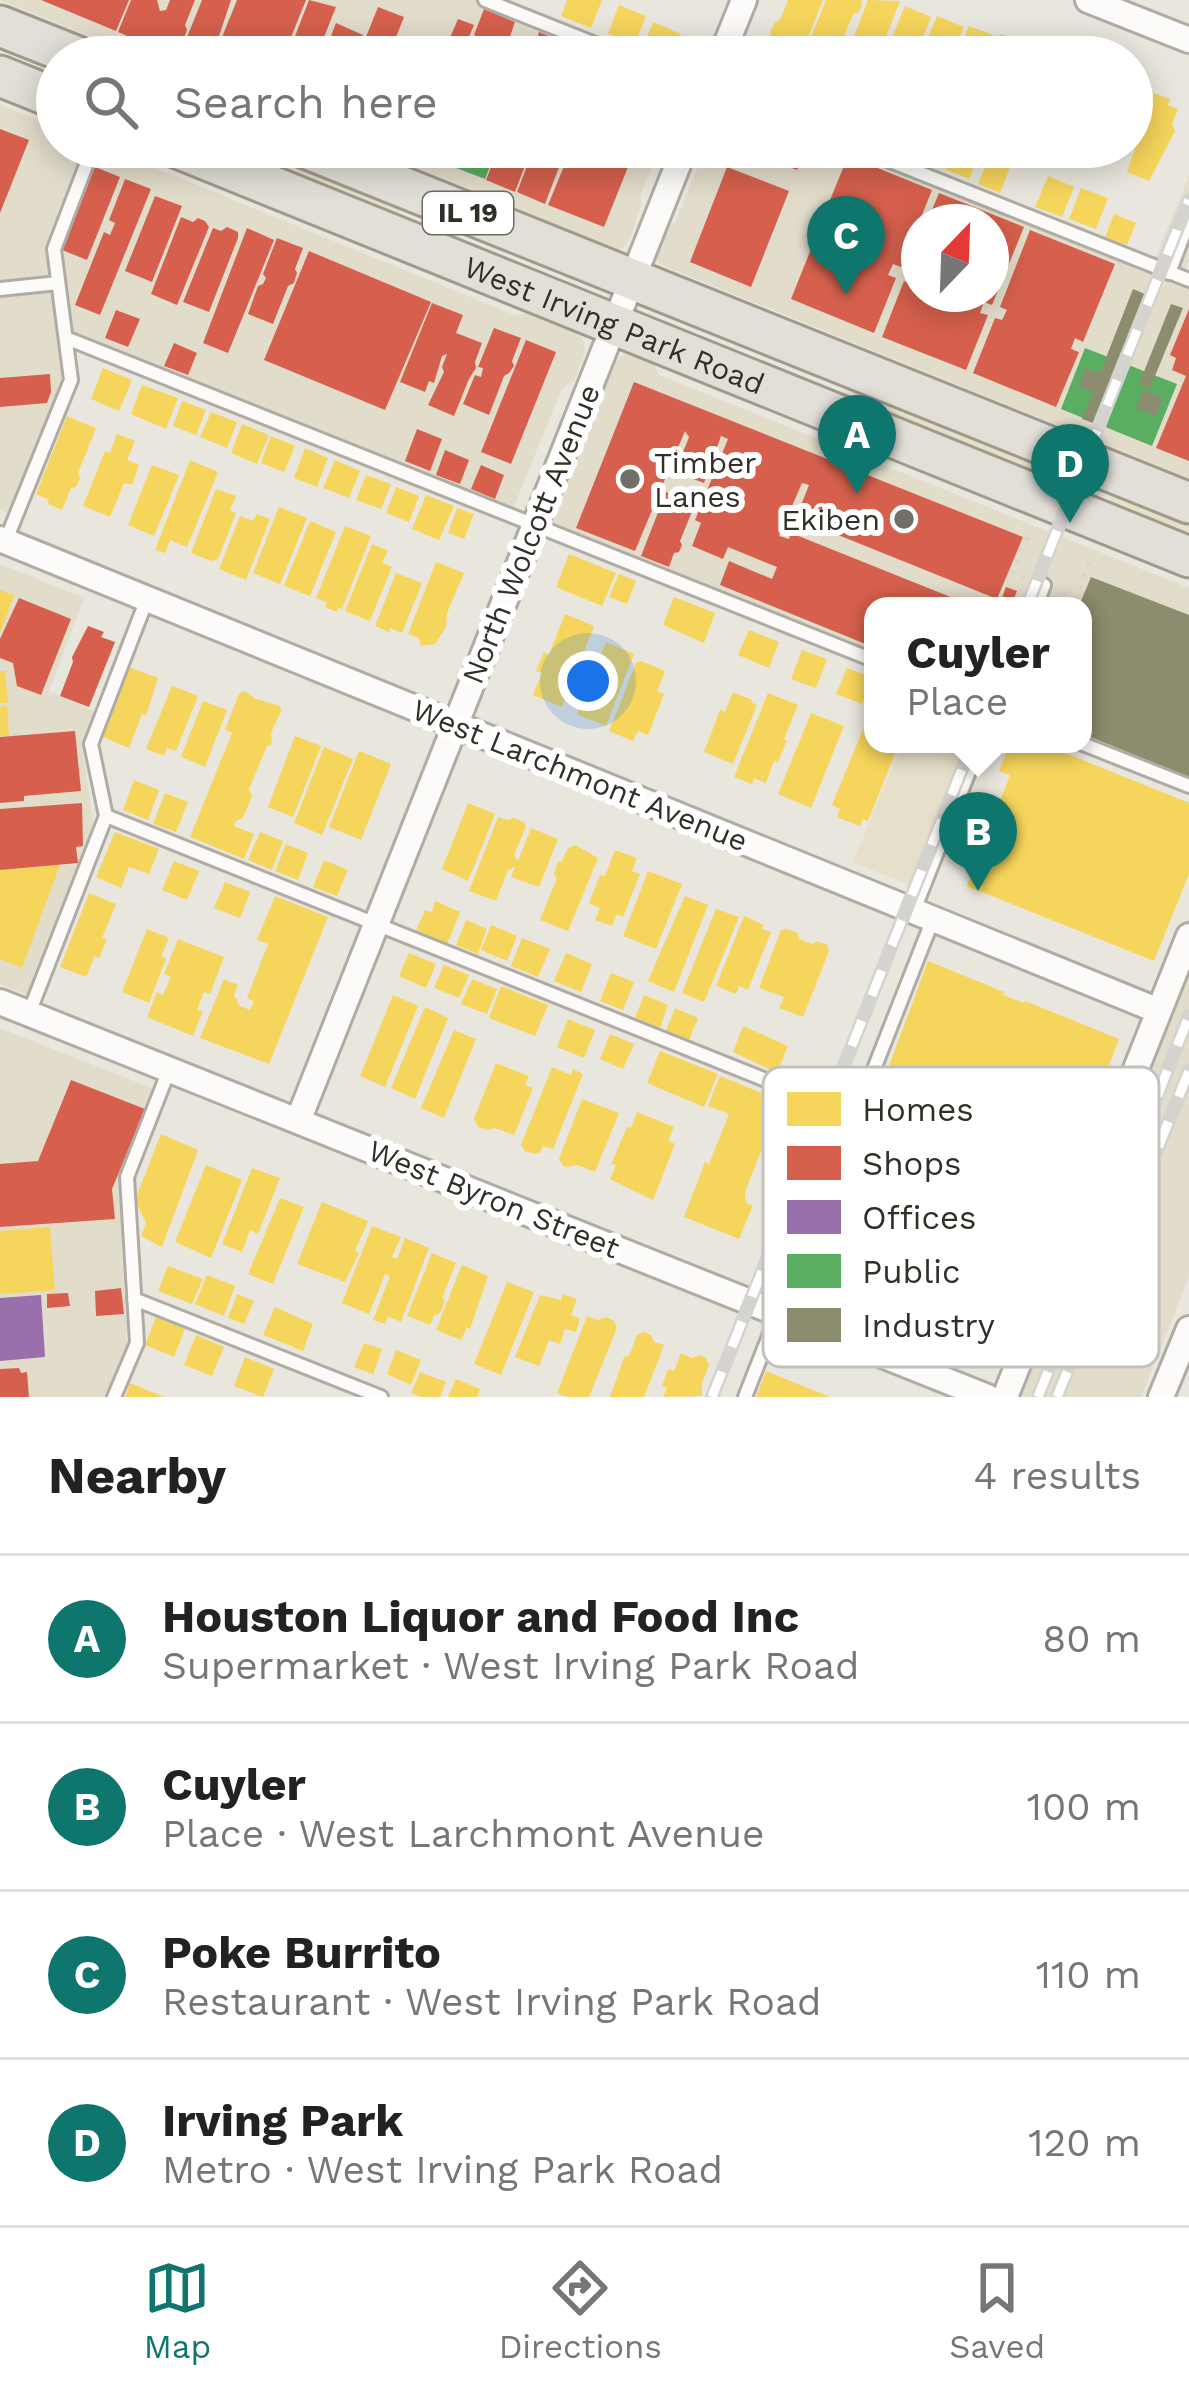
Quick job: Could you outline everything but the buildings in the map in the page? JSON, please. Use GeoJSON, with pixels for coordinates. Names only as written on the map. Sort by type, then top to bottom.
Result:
{"type":"FeatureCollection","features":[{"type":"Feature","properties":{"kind":"main road"},"geometry":{"type":"LineString","coordinates":[[0,26],[36,40]]}},
{"type":"Feature","properties":{"kind":"main road"},"geometry":{"type":"LineString","coordinates":[[0,76],[36,91]]}},
{"type":"Feature","properties":{"kind":"main road","name":"West Irving Park Road"},"geometry":{"type":"LineString","coordinates":[[227,168],[1189,557]]}},
{"type":"Feature","properties":{"kind":"main road","name":"West Irving Park Road"},"geometry":{"type":"LineString","coordinates":[[356,168],[1189,503]]}},
{"type":"Feature","properties":{"kind":"street"},"geometry":{"type":"LineString","coordinates":[[729,36],[744,0]]}},
{"type":"Feature","properties":{"kind":"street"},"geometry":{"type":"LineString","coordinates":[[1088,0],[1189,40]]}},
{"type":"Feature","properties":{"kind":"street","name":"North Wolcott Avenue"},"geometry":{"type":"LineString","coordinates":[[298,1121],[677,168]]}},
{"type":"Feature","properties":{"kind":"street","name":"West Larchmont Avenue"},"geometry":{"type":"LineString","coordinates":[[3,540],[1159,1011]]}},
{"type":"Feature","properties":{"kind":"street"},"geometry":{"type":"LineString","coordinates":[[1137,1067],[1189,936]]}},
{"type":"Feature","properties":{"kind":"street","name":"West Byron Street"},"geometry":{"type":"LineString","coordinates":[[0,1002],[763,1306]]}},
{"type":"Feature","properties":{"kind":"street"},"geometry":{"type":"LineString","coordinates":[[1161,1397],[1189,1329]]}},
{"type":"Feature","properties":{"kind":"street","name":"West Byron Street"},"geometry":{"type":"LineString","coordinates":[[913,1367],[987,1397]]}},
{"type":"Feature","properties":{"kind":"street"},"geometry":{"type":"LineString","coordinates":[[1005,1397],[1017,1367]]}},
{"type":"Feature","properties":{"kind":"lane"},"geometry":{"type":"LineString","coordinates":[[485,0],[575,36]]}},
{"type":"Feature","properties":{"kind":"lane"},"geometry":{"type":"LineString","coordinates":[[3,540],[71,380],[54,249],[85,168]]}},
{"type":"Feature","properties":{"kind":"lane"},"geometry":{"type":"LineString","coordinates":[[907,168],[1189,280]]}},
{"type":"Feature","properties":{"kind":"lane"},"geometry":{"type":"LineString","coordinates":[[1168,273],[1189,220]]}},
{"type":"Feature","properties":{"kind":"lane"},"geometry":{"type":"LineString","coordinates":[[0,289],[58,283]]}},
{"type":"Feature","properties":{"kind":"lane"},"geometry":{"type":"LineString","coordinates":[[66,338],[864,656]]}},
{"type":"Feature","properties":{"kind":"lane"},"geometry":{"type":"LineString","coordinates":[[1039,597],[1044,585]]}},
{"type":"Feature","properties":{"kind":"lane"},"geometry":{"type":"LineString","coordinates":[[28,1013],[106,816],[91,744],[148,599]]}},
{"type":"Feature","properties":{"kind":"lane"},"geometry":{"type":"LineString","coordinates":[[1092,748],[1189,786]]}},
{"type":"Feature","properties":{"kind":"lane"},"geometry":{"type":"LineString","coordinates":[[867,1067],[977,753]]}},
{"type":"Feature","properties":{"kind":"lane"},"geometry":{"type":"LineString","coordinates":[[106,816],[763,1079]]}},
{"type":"Feature","properties":{"kind":"lane"},"geometry":{"type":"LineString","coordinates":[[114,1397],[137,1343],[127,1177],[169,1070]]}},
{"type":"Feature","properties":{"kind":"lane"},"geometry":{"type":"LineString","coordinates":[[134,1299],[381,1397]]}},
{"type":"Feature","properties":{"kind":"lane"},"geometry":{"type":"LineString","coordinates":[[745,1397],[763,1349]]}},
{"type":"Feature","properties":{"kind":"shaded area"},"geometry":{"type":"Polygon","coordinates":[[[0,0],[495,0],[582,36],[90,36],[0,0]]]}},
{"type":"Feature","properties":{"kind":"shaded area"},"geometry":{"type":"Polygon","coordinates":[[[0,105],[36,120],[36,168],[155,168],[517,316],[533,311],[565,323],[585,344],[574,381],[562,388],[513,509],[56,326],[62,385],[10,514],[0,510],[0,105]]]}},
{"type":"Feature","properties":{"kind":"shaded area"},"geometry":{"type":"Polygon","coordinates":[[[265,168],[307,168],[401,207],[397,219],[265,168]]]}},
{"type":"Feature","properties":{"kind":"shaded area"},"geometry":{"type":"Polygon","coordinates":[[[418,168],[651,168],[630,240],[622,249],[611,252],[561,235],[553,223],[418,168]]]}},
{"type":"Feature","properties":{"kind":"shaded area"},"geometry":{"type":"Polygon","coordinates":[[[697,168],[907,168],[997,204],[901,204],[901,312],[1009,312],[1009,209],[1152,266],[1189,176],[1189,259],[1182,277],[1189,280],[1189,478],[659,264],[654,249],[664,228],[676,221],[697,168]]]}},
{"type":"Feature","properties":{"kind":"shaded area"},"geometry":{"type":"Polygon","coordinates":[[[627,353],[653,360],[659,375],[1189,588],[1189,776],[1092,738],[1092,597],[864,597],[864,656],[549,531],[602,399],[598,391],[608,365],[627,353]]]}},
{"type":"Feature","properties":{"kind":"shaded area"},"geometry":{"type":"Polygon","coordinates":[[[871,400],[1056,470],[1050,485],[867,411],[871,400]]]}},
{"type":"Feature","properties":{"kind":"shaded area"},"geometry":{"type":"Polygon","coordinates":[[[1112,493],[1189,524],[1189,540],[1107,507],[1112,493]]]}},
{"type":"Feature","properties":{"kind":"shaded area"},"geometry":{"type":"Polygon","coordinates":[[[0,564],[84,598],[49,691],[96,712],[82,746],[94,826],[28,995],[0,984],[0,564]]]}},
{"type":"Feature","properties":{"kind":"shaded area"},"geometry":{"type":"Polygon","coordinates":[[[898,753],[963,753],[910,885],[853,862],[898,753]]]}},
{"type":"Feature","properties":{"kind":"shaded area"},"geometry":{"type":"Polygon","coordinates":[[[1189,977],[1189,1277],[1159,1352],[1159,1067],[1153,1067],[1189,977]]]}},
{"type":"Feature","properties":{"kind":"shaded area"},"geometry":{"type":"Polygon","coordinates":[[[0,1028],[154,1089],[119,1186],[127,1343],[104,1397],[0,1397],[0,1028]]]}},
{"type":"Feature","properties":{"kind":"shaded area"},"geometry":{"type":"Polygon","coordinates":[[[1033,1367],[1153,1367],[1141,1397],[1021,1397],[1033,1367]]]}},
{"type":"Feature","properties":{"kind":"railway"},"geometry":{"type":"LineString","coordinates":[[1031,597],[1189,200]]}},
{"type":"Feature","properties":{"kind":"railway"},"geometry":{"type":"LineString","coordinates":[[843,1067],[968,753]]}},
{"type":"Feature","properties":{"kind":"railway"},"geometry":{"type":"LineString","coordinates":[[1159,1092],[1189,1016]]}},
{"type":"Feature","properties":{"kind":"railway"},"geometry":{"type":"LineString","coordinates":[[1159,1145],[1189,1071]]}},
{"type":"Feature","properties":{"kind":"railway"},"geometry":{"type":"LineString","coordinates":[[712,1397],[763,1269]]}},
{"type":"Feature","properties":{"kind":"railway"},"geometry":{"type":"LineString","coordinates":[[1038,1397],[1050,1367]]}},
{"type":"Feature","properties":{"kind":"railway"},"geometry":{"type":"LineString","coordinates":[[1057,1397],[1069,1367]]}},
{"type":"Feature","properties":{"kind":"place","name":"Poke Burrito"},"geometry":{"type":"Point","coordinates":[846,295]}},
{"type":"Feature","properties":{"kind":"place","name":"Timber Lanes"},"geometry":{"type":"Point","coordinates":[630,479]}},
{"type":"Feature","properties":{"kind":"place","name":"Houston Liquor and Food Inc"},"geometry":{"type":"Point","coordinates":[857,494]}},
{"type":"Feature","properties":{"kind":"place","name":"Ekiben"},"geometry":{"type":"Point","coordinates":[904,519]}},
{"type":"Feature","properties":{"kind":"place","name":"Irving Park"},"geometry":{"type":"Point","coordinates":[1070,523]}},
{"type":"Feature","properties":{"kind":"place","name":"Cuyler"},"geometry":{"type":"Point","coordinates":[978,891]}}]}
